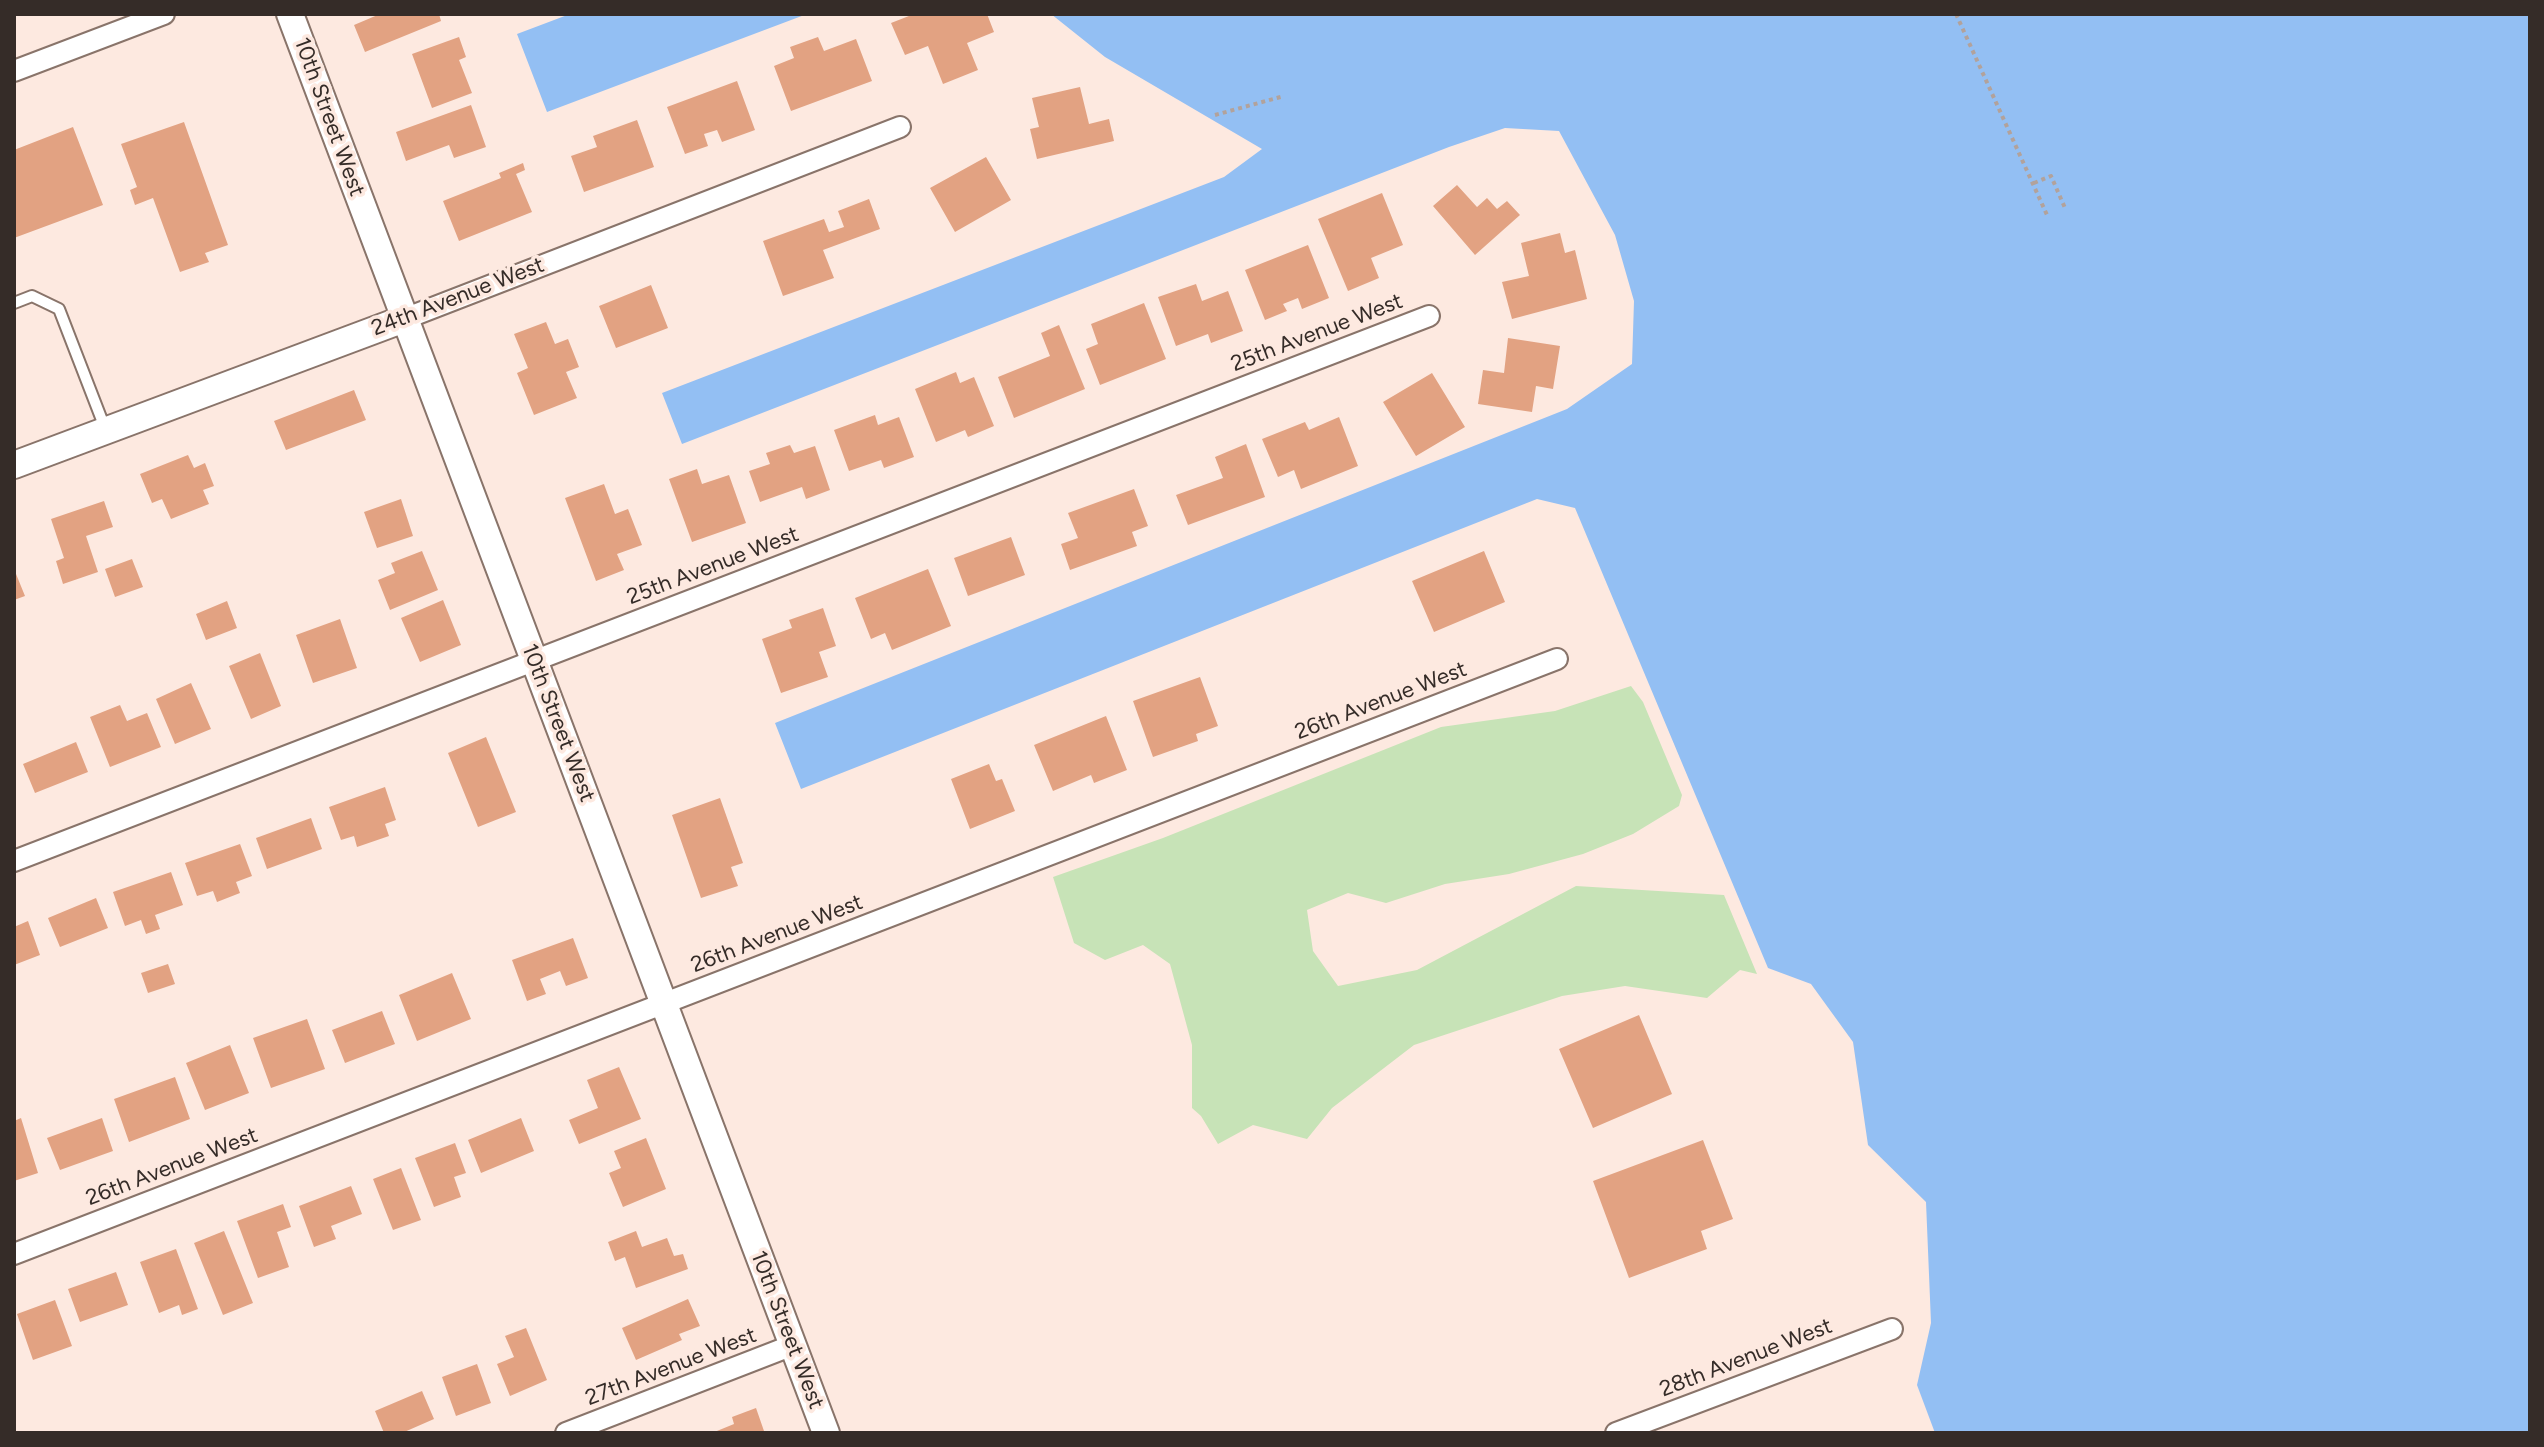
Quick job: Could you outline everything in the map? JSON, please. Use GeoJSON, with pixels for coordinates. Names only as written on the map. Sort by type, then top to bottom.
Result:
{"type":"FeatureCollection","features":[{"type":"Feature","properties":{"kind":"street"},"geometry":{"type":"LineString","coordinates":[[14,71],[164,14]]}},
{"type":"Feature","properties":{"kind":"street","name":"10th Street West"},"geometry":{"type":"LineString","coordinates":[[290,14],[826,1433]]}},
{"type":"Feature","properties":{"kind":"street","name":"24th Avenue West"},"geometry":{"type":"LineString","coordinates":[[14,465],[404,319],[900,127]]}},
{"type":"Feature","properties":{"kind":"street","name":"25th Avenue West"},"geometry":{"type":"LineString","coordinates":[[14,861],[1429,316]]}},
{"type":"Feature","properties":{"kind":"street","name":"26th Avenue West"},"geometry":{"type":"LineString","coordinates":[[14,1254],[1557,659]]}},
{"type":"Feature","properties":{"kind":"street","name":"28th Avenue West"},"geometry":{"type":"LineString","coordinates":[[1616,1433],[1892,1329]]}},
{"type":"Feature","properties":{"kind":"street","name":"27th Avenue West"},"geometry":{"type":"LineString","coordinates":[[566,1433],[793,1345]]}},
{"type":"Feature","properties":{"kind":"lane"},"geometry":{"type":"LineString","coordinates":[[14,303],[32,296],[59,309],[106,430]]}},
{"type":"Feature","properties":{"kind":"path"},"geometry":{"type":"LineString","coordinates":[[1956,14],[2047,215]]}},
{"type":"Feature","properties":{"kind":"path"},"geometry":{"type":"LineString","coordinates":[[1215,115],[1284,96]]}},
{"type":"Feature","properties":{"kind":"path"},"geometry":{"type":"LineString","coordinates":[[2033,183],[2051,176],[2065,208]]}},
{"type":"Feature","properties":{"kind":"green space"},"geometry":{"type":"Polygon","coordinates":[[[1631,686],[1643,702],[1682,795],[1679,806],[1633,834],[1583,854],[1509,874],[1445,884],[1386,903],[1348,893],[1307,910],[1313,951],[1338,986],[1417,970],[1576,886],[1724,895],[1757,974],[1740,970],[1707,998],[1625,986],[1562,996],[1414,1045],[1332,1108],[1307,1139],[1253,1125],[1218,1144],[1201,1116],[1192,1108],[1192,1045],[1170,964],[1143,945],[1105,960],[1074,943],[1053,877],[1163,838],[1441,727],[1555,711],[1631,686]]]}},
{"type":"Feature","properties":{"kind":"water"},"geometry":{"type":"Polygon","coordinates":[[[570,14],[807,14],[547,112],[517,34],[570,14]]]}},
{"type":"Feature","properties":{"kind":"water"},"geometry":{"type":"Polygon","coordinates":[[[1051,14],[2530,14],[2530,1433],[1935,1433],[1917,1385],[1931,1323],[1926,1202],[1868,1145],[1853,1042],[1811,984],[1768,968],[1575,508],[1537,499],[801,789],[775,723],[1567,409],[1632,364],[1634,301],[1615,235],[1559,131],[1505,128],[682,444],[662,393],[1224,177],[1262,149],[1105,57],[1051,14]]]}},
{"type":"Feature","properties":{"kind":"building"},"geometry":{"type":"Polygon","coordinates":[[[380,14],[439,14],[441,21],[365,52],[354,25],[380,14]]]}},
{"type":"Feature","properties":{"kind":"building"},"geometry":{"type":"Polygon","coordinates":[[[914,14],[987,14],[994,32],[967,43],[978,70],[943,84],[928,46],[905,55],[891,23],[914,14]]]}},
{"type":"Feature","properties":{"kind":"building"},"geometry":{"type":"Polygon","coordinates":[[[459,37],[466,57],[459,60],[472,93],[432,108],[412,54],[459,37]]]}},
{"type":"Feature","properties":{"kind":"building"},"geometry":{"type":"Polygon","coordinates":[[[818,37],[824,51],[856,39],[872,81],[791,111],[774,66],[794,58],[790,47],[818,37]]]}},
{"type":"Feature","properties":{"kind":"building"},"geometry":{"type":"Polygon","coordinates":[[[737,81],[755,130],[722,142],[717,130],[704,134],[708,146],[685,154],[667,107],[737,81]]]}},
{"type":"Feature","properties":{"kind":"building"},"geometry":{"type":"Polygon","coordinates":[[[1080,87],[1089,124],[1109,119],[1114,141],[1037,159],[1030,129],[1039,127],[1032,98],[1080,87]]]}},
{"type":"Feature","properties":{"kind":"building"},"geometry":{"type":"Polygon","coordinates":[[[471,105],[486,147],[454,158],[449,145],[406,161],[396,132],[471,105]]]}},
{"type":"Feature","properties":{"kind":"building"},"geometry":{"type":"Polygon","coordinates":[[[637,120],[654,167],[584,192],[571,156],[597,147],[593,136],[637,120]]]}},
{"type":"Feature","properties":{"kind":"building"},"geometry":{"type":"Polygon","coordinates":[[[184,122],[228,245],[205,253],[209,262],[180,272],[153,198],[135,205],[130,190],[137,187],[121,144],[184,122]]]}},
{"type":"Feature","properties":{"kind":"building"},"geometry":{"type":"Polygon","coordinates":[[[73,127],[103,205],[14,238],[14,150],[73,127]]]}},
{"type":"Feature","properties":{"kind":"building"},"geometry":{"type":"Polygon","coordinates":[[[986,157],[1011,200],[955,232],[930,188],[986,157]]]}},
{"type":"Feature","properties":{"kind":"building"},"geometry":{"type":"Polygon","coordinates":[[[523,163],[525,170],[516,174],[532,212],[459,241],[443,201],[501,178],[499,173],[523,163]]]}},
{"type":"Feature","properties":{"kind":"building"},"geometry":{"type":"Polygon","coordinates":[[[1457,185],[1477,207],[1487,198],[1497,209],[1507,201],[1520,215],[1475,255],[1433,206],[1457,185]]]}},
{"type":"Feature","properties":{"kind":"building"},"geometry":{"type":"Polygon","coordinates":[[[1382,193],[1403,245],[1371,258],[1379,278],[1348,291],[1318,219],[1382,193]]]}},
{"type":"Feature","properties":{"kind":"building"},"geometry":{"type":"Polygon","coordinates":[[[869,199],[880,229],[823,250],[834,278],[783,296],[763,241],[824,219],[829,232],[844,227],[838,211],[869,199]]]}},
{"type":"Feature","properties":{"kind":"building"},"geometry":{"type":"Polygon","coordinates":[[[1560,233],[1565,253],[1575,250],[1587,299],[1512,319],[1502,282],[1529,276],[1521,243],[1560,233]]]}},
{"type":"Feature","properties":{"kind":"building"},"geometry":{"type":"Polygon","coordinates":[[[1308,245],[1329,298],[1302,309],[1298,298],[1283,304],[1287,311],[1265,320],[1245,270],[1308,245]]]}},
{"type":"Feature","properties":{"kind":"building"},"geometry":{"type":"Polygon","coordinates":[[[1196,284],[1202,301],[1228,291],[1243,331],[1211,343],[1208,334],[1176,346],[1158,297],[1196,284]]]}},
{"type":"Feature","properties":{"kind":"building"},"geometry":{"type":"Polygon","coordinates":[[[651,285],[668,328],[616,348],[599,306],[651,285]]]}},
{"type":"Feature","properties":{"kind":"building"},"geometry":{"type":"Polygon","coordinates":[[[1144,303],[1166,359],[1100,385],[1086,349],[1098,344],[1091,324],[1144,303]]]}},
{"type":"Feature","properties":{"kind":"building"},"geometry":{"type":"Polygon","coordinates":[[[546,322],[555,344],[568,339],[579,367],[566,372],[577,398],[534,415],[517,373],[528,368],[514,334],[546,322]]]}},
{"type":"Feature","properties":{"kind":"building"},"geometry":{"type":"Polygon","coordinates":[[[1059,325],[1085,389],[1014,418],[998,377],[1050,356],[1041,333],[1059,325]]]}},
{"type":"Feature","properties":{"kind":"building"},"geometry":{"type":"Polygon","coordinates":[[[1508,338],[1560,346],[1553,389],[1536,386],[1532,412],[1478,404],[1483,370],[1504,373],[1508,338]]]}},
{"type":"Feature","properties":{"kind":"building"},"geometry":{"type":"Polygon","coordinates":[[[956,372],[960,383],[974,377],[994,426],[968,437],[965,430],[936,442],[915,389],[956,372]]]}},
{"type":"Feature","properties":{"kind":"building"},"geometry":{"type":"Polygon","coordinates":[[[1432,373],[1465,427],[1416,456],[1383,402],[1432,373]]]}},
{"type":"Feature","properties":{"kind":"building"},"geometry":{"type":"Polygon","coordinates":[[[354,390],[366,420],[286,450],[274,421],[354,390]]]}},
{"type":"Feature","properties":{"kind":"building"},"geometry":{"type":"Polygon","coordinates":[[[875,415],[878,425],[899,417],[914,457],[884,468],[881,460],[849,471],[834,430],[875,415]]]}},
{"type":"Feature","properties":{"kind":"building"},"geometry":{"type":"Polygon","coordinates":[[[1339,417],[1358,466],[1301,489],[1294,470],[1278,477],[1262,439],[1305,422],[1309,430],[1339,417]]]}},
{"type":"Feature","properties":{"kind":"building"},"geometry":{"type":"Polygon","coordinates":[[[1246,444],[1265,497],[1188,525],[1176,495],[1223,478],[1215,457],[1246,444]]]}},
{"type":"Feature","properties":{"kind":"building"},"geometry":{"type":"Polygon","coordinates":[[[790,445],[794,453],[815,446],[830,490],[806,499],[802,487],[760,502],[749,471],[770,464],[766,453],[790,445]]]}},
{"type":"Feature","properties":{"kind":"building"},"geometry":{"type":"Polygon","coordinates":[[[188,455],[194,468],[205,463],[214,486],[203,490],[209,504],[171,519],[162,499],[152,503],[140,474],[188,455]]]}},
{"type":"Feature","properties":{"kind":"building"},"geometry":{"type":"Polygon","coordinates":[[[697,469],[702,484],[729,475],[746,523],[692,542],[669,479],[697,469]]]}},
{"type":"Feature","properties":{"kind":"building"},"geometry":{"type":"Polygon","coordinates":[[[604,484],[615,514],[628,509],[642,545],[617,554],[624,570],[596,581],[565,498],[604,484]]]}},
{"type":"Feature","properties":{"kind":"building"},"geometry":{"type":"Polygon","coordinates":[[[1134,489],[1148,526],[1132,532],[1137,546],[1070,570],[1061,544],[1078,538],[1068,513],[1134,489]]]}},
{"type":"Feature","properties":{"kind":"building"},"geometry":{"type":"Polygon","coordinates":[[[401,499],[413,536],[377,548],[364,512],[401,499]]]}},
{"type":"Feature","properties":{"kind":"building"},"geometry":{"type":"Polygon","coordinates":[[[104,501],[113,527],[86,536],[98,572],[63,584],[56,561],[64,558],[51,519],[104,501]]]}},
{"type":"Feature","properties":{"kind":"building"},"geometry":{"type":"Polygon","coordinates":[[[1011,537],[1025,575],[968,596],[954,558],[1011,537]]]}},
{"type":"Feature","properties":{"kind":"building"},"geometry":{"type":"Polygon","coordinates":[[[422,551],[438,590],[390,610],[378,580],[395,573],[391,563],[422,551]]]}},
{"type":"Feature","properties":{"kind":"building"},"geometry":{"type":"Polygon","coordinates":[[[1484,551],[1505,602],[1434,632],[1412,581],[1484,551]]]}},
{"type":"Feature","properties":{"kind":"building"},"geometry":{"type":"Polygon","coordinates":[[[132,559],[143,587],[115,597],[105,569],[132,559]]]}},
{"type":"Feature","properties":{"kind":"building"},"geometry":{"type":"Polygon","coordinates":[[[14,569],[25,596],[14,600],[14,569]]]}},
{"type":"Feature","properties":{"kind":"building"},"geometry":{"type":"Polygon","coordinates":[[[928,569],[951,626],[892,650],[885,633],[871,639],[855,598],[928,569]]]}},
{"type":"Feature","properties":{"kind":"building"},"geometry":{"type":"Polygon","coordinates":[[[443,600],[461,645],[420,662],[401,618],[443,600]]]}},
{"type":"Feature","properties":{"kind":"building"},"geometry":{"type":"Polygon","coordinates":[[[227,601],[237,628],[206,640],[196,614],[227,601]]]}},
{"type":"Feature","properties":{"kind":"building"},"geometry":{"type":"Polygon","coordinates":[[[823,608],[836,646],[819,652],[828,677],[781,693],[762,639],[792,628],[789,620],[823,608]]]}},
{"type":"Feature","properties":{"kind":"building"},"geometry":{"type":"Polygon","coordinates":[[[340,619],[357,668],[313,683],[296,635],[340,619]]]}},
{"type":"Feature","properties":{"kind":"building"},"geometry":{"type":"Polygon","coordinates":[[[260,653],[281,706],[251,719],[229,666],[260,653]]]}},
{"type":"Feature","properties":{"kind":"building"},"geometry":{"type":"Polygon","coordinates":[[[1200,677],[1218,726],[1196,734],[1198,741],[1153,757],[1133,701],[1200,677]]]}},
{"type":"Feature","properties":{"kind":"building"},"geometry":{"type":"Polygon","coordinates":[[[191,683],[211,729],[175,744],[156,699],[191,683]]]}},
{"type":"Feature","properties":{"kind":"building"},"geometry":{"type":"Polygon","coordinates":[[[120,705],[127,721],[147,713],[161,747],[110,767],[90,717],[120,705]]]}},
{"type":"Feature","properties":{"kind":"building"},"geometry":{"type":"Polygon","coordinates":[[[1106,716],[1127,770],[1094,783],[1091,775],[1053,791],[1034,745],[1106,716]]]}},
{"type":"Feature","properties":{"kind":"building"},"geometry":{"type":"Polygon","coordinates":[[[486,737],[516,812],[478,827],[448,753],[486,737]]]}},
{"type":"Feature","properties":{"kind":"building"},"geometry":{"type":"Polygon","coordinates":[[[76,742],[88,772],[35,793],[23,764],[76,742]]]}},
{"type":"Feature","properties":{"kind":"building"},"geometry":{"type":"Polygon","coordinates":[[[989,764],[996,781],[1002,779],[1015,811],[970,829],[951,779],[989,764]]]}},
{"type":"Feature","properties":{"kind":"building"},"geometry":{"type":"Polygon","coordinates":[[[385,787],[396,820],[385,824],[389,836],[357,847],[354,836],[341,840],[329,807],[385,787]]]}},
{"type":"Feature","properties":{"kind":"building"},"geometry":{"type":"Polygon","coordinates":[[[720,798],[743,863],[731,867],[738,886],[701,898],[672,815],[720,798]]]}},
{"type":"Feature","properties":{"kind":"building"},"geometry":{"type":"Polygon","coordinates":[[[311,818],[322,849],[267,869],[256,838],[311,818]]]}},
{"type":"Feature","properties":{"kind":"building"},"geometry":{"type":"Polygon","coordinates":[[[240,844],[252,876],[236,882],[240,893],[217,902],[213,891],[197,896],[185,863],[240,844]]]}},
{"type":"Feature","properties":{"kind":"building"},"geometry":{"type":"Polygon","coordinates":[[[171,872],[183,905],[155,915],[160,929],[146,934],[141,920],[125,926],[113,892],[171,872]]]}},
{"type":"Feature","properties":{"kind":"building"},"geometry":{"type":"Polygon","coordinates":[[[96,898],[108,928],[60,947],[48,918],[96,898]]]}},
{"type":"Feature","properties":{"kind":"building"},"geometry":{"type":"Polygon","coordinates":[[[28,921],[40,955],[14,965],[14,927],[28,921]]]}},
{"type":"Feature","properties":{"kind":"building"},"geometry":{"type":"Polygon","coordinates":[[[573,938],[588,978],[566,986],[560,971],[540,979],[546,994],[527,1001],[512,960],[573,938]]]}},
{"type":"Feature","properties":{"kind":"building"},"geometry":{"type":"Polygon","coordinates":[[[168,964],[175,984],[148,993],[141,973],[168,964]]]}},
{"type":"Feature","properties":{"kind":"building"},"geometry":{"type":"Polygon","coordinates":[[[452,973],[471,1019],[417,1041],[399,995],[452,973]]]}},
{"type":"Feature","properties":{"kind":"building"},"geometry":{"type":"Polygon","coordinates":[[[382,1011],[395,1044],[345,1063],[332,1030],[382,1011]]]}},
{"type":"Feature","properties":{"kind":"building"},"geometry":{"type":"Polygon","coordinates":[[[1639,1015],[1672,1094],[1593,1128],[1559,1049],[1639,1015]]]}},
{"type":"Feature","properties":{"kind":"building"},"geometry":{"type":"Polygon","coordinates":[[[307,1019],[325,1069],[271,1088],[253,1038],[307,1019]]]}},
{"type":"Feature","properties":{"kind":"building"},"geometry":{"type":"Polygon","coordinates":[[[230,1045],[249,1093],[205,1110],[186,1063],[230,1045]]]}},
{"type":"Feature","properties":{"kind":"building"},"geometry":{"type":"Polygon","coordinates":[[[619,1067],[641,1119],[579,1144],[569,1120],[598,1108],[587,1080],[619,1067]]]}},
{"type":"Feature","properties":{"kind":"building"},"geometry":{"type":"Polygon","coordinates":[[[175,1077],[190,1119],[129,1142],[114,1099],[175,1077]]]}},
{"type":"Feature","properties":{"kind":"building"},"geometry":{"type":"Polygon","coordinates":[[[21,1118],[38,1173],[14,1181],[14,1121],[21,1118]]]}},
{"type":"Feature","properties":{"kind":"building"},"geometry":{"type":"Polygon","coordinates":[[[102,1118],[113,1151],[60,1170],[47,1138],[102,1118]]]}},
{"type":"Feature","properties":{"kind":"building"},"geometry":{"type":"Polygon","coordinates":[[[521,1118],[534,1151],[481,1173],[468,1140],[521,1118]]]}},
{"type":"Feature","properties":{"kind":"building"},"geometry":{"type":"Polygon","coordinates":[[[646,1138],[666,1189],[623,1207],[609,1173],[621,1168],[614,1151],[646,1138]]]}},
{"type":"Feature","properties":{"kind":"building"},"geometry":{"type":"Polygon","coordinates":[[[1703,1140],[1733,1219],[1701,1231],[1707,1249],[1629,1278],[1593,1181],[1703,1140]]]}},
{"type":"Feature","properties":{"kind":"building"},"geometry":{"type":"Polygon","coordinates":[[[455,1143],[466,1173],[454,1177],[461,1197],[434,1207],[415,1158],[455,1143]]]}},
{"type":"Feature","properties":{"kind":"building"},"geometry":{"type":"Polygon","coordinates":[[[401,1168],[421,1220],[393,1230],[373,1179],[401,1168]]]}},
{"type":"Feature","properties":{"kind":"building"},"geometry":{"type":"Polygon","coordinates":[[[351,1186],[362,1214],[331,1226],[336,1239],[314,1247],[299,1206],[351,1186]]]}},
{"type":"Feature","properties":{"kind":"building"},"geometry":{"type":"Polygon","coordinates":[[[283,1204],[291,1227],[277,1232],[289,1267],[258,1278],[237,1221],[283,1204]]]}},
{"type":"Feature","properties":{"kind":"building"},"geometry":{"type":"Polygon","coordinates":[[[224,1231],[253,1303],[223,1315],[194,1243],[224,1231]]]}},
{"type":"Feature","properties":{"kind":"building"},"geometry":{"type":"Polygon","coordinates":[[[636,1231],[642,1247],[667,1238],[674,1256],[683,1254],[688,1269],[636,1288],[625,1257],[615,1261],[608,1242],[636,1231]]]}},
{"type":"Feature","properties":{"kind":"building"},"geometry":{"type":"Polygon","coordinates":[[[176,1249],[198,1309],[182,1315],[179,1305],[159,1313],[140,1262],[176,1249]]]}},
{"type":"Feature","properties":{"kind":"building"},"geometry":{"type":"Polygon","coordinates":[[[116,1272],[128,1305],[80,1322],[68,1289],[116,1272]]]}},
{"type":"Feature","properties":{"kind":"building"},"geometry":{"type":"Polygon","coordinates":[[[688,1299],[700,1326],[679,1334],[682,1340],[636,1360],[622,1328],[688,1299]]]}},
{"type":"Feature","properties":{"kind":"building"},"geometry":{"type":"Polygon","coordinates":[[[55,1300],[72,1346],[33,1360],[17,1314],[55,1300]]]}},
{"type":"Feature","properties":{"kind":"building"},"geometry":{"type":"Polygon","coordinates":[[[526,1328],[547,1380],[510,1396],[497,1364],[514,1357],[505,1336],[526,1328]]]}},
{"type":"Feature","properties":{"kind":"building"},"geometry":{"type":"Polygon","coordinates":[[[477,1364],[491,1403],[456,1416],[442,1377],[477,1364]]]}},
{"type":"Feature","properties":{"kind":"building"},"geometry":{"type":"Polygon","coordinates":[[[422,1391],[434,1419],[402,1433],[384,1433],[375,1411],[422,1391]]]}},
{"type":"Feature","properties":{"kind":"building"},"geometry":{"type":"Polygon","coordinates":[[[756,1408],[764,1431],[712,1433],[734,1424],[732,1417],[756,1408]]]}}]}
